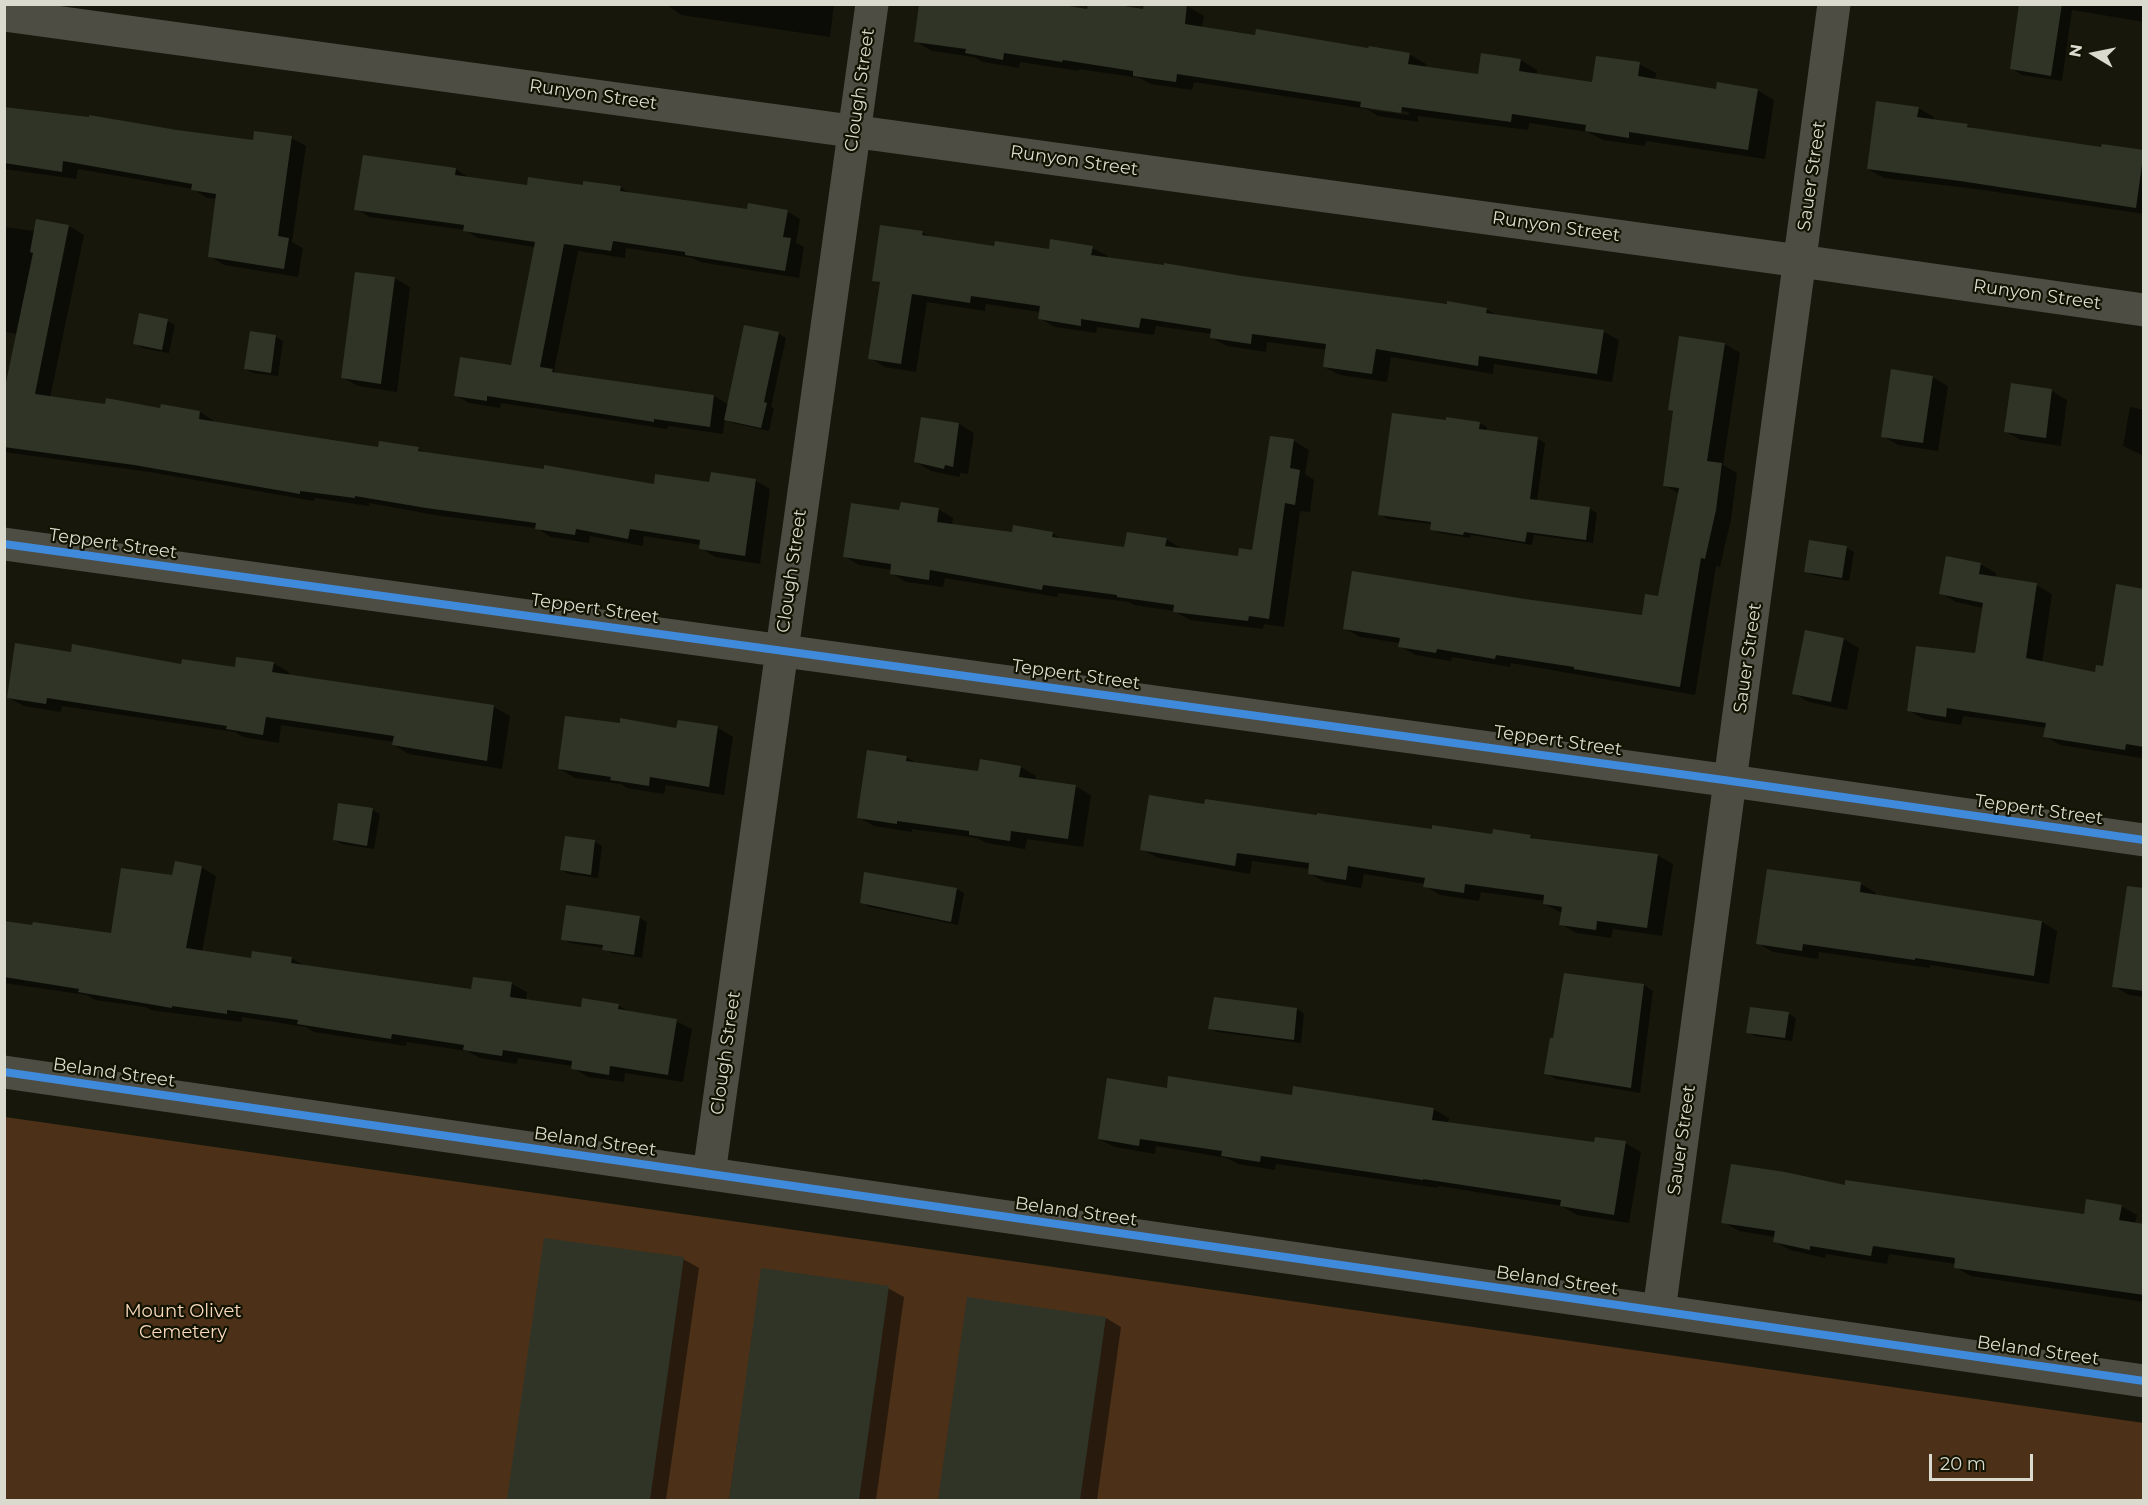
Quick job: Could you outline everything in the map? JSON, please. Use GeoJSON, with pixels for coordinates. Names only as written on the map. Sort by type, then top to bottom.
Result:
{"type":"FeatureCollection","features":[{"type":"Feature","properties":{"kind":"street","name":"Clough Street"},"geometry":{"type":"LineString","coordinates":[[709,1174],[872,4]]}},
{"type":"Feature","properties":{"kind":"street","name":"Sauer Street"},"geometry":{"type":"LineString","coordinates":[[1659,1311],[1834,4]]}},
{"type":"Feature","properties":{"kind":"street","name":"Runyon Street"},"geometry":{"type":"LineString","coordinates":[[4,15],[854,130],[2144,310]]}},
{"type":"Feature","properties":{"kind":"street","name":"Teppert Street"},"geometry":{"type":"LineString","coordinates":[[4,544],[782,649],[2144,840]]}},
{"type":"Feature","properties":{"kind":"street","name":"Beland Street"},"geometry":{"type":"LineString","coordinates":[[4,1072],[2144,1381]]}},
{"type":"Feature","properties":{"kind":"green space","name":"Mount Olivet Cemetery"},"geometry":{"type":"Polygon","coordinates":[[[5,1117],[2144,1423],[2143,1500],[5,1500],[5,1117]]]}},
{"type":"Feature","properties":{"kind":"building"},"geometry":{"type":"Polygon","coordinates":[[[919,4],[1057,4],[1087,9],[1088,4],[1112,4],[1143,9],[1144,4],[1187,4],[1185,24],[1255,35],[1256,29],[1410,53],[1408,64],[1478,74],[1481,53],[1521,59],[1519,71],[1592,82],[1596,56],[1640,62],[1638,76],[1716,89],[1717,82],[1758,89],[1748,150],[1629,132],[1629,138],[1585,131],[1586,125],[1512,114],[1511,122],[1402,107],[1401,113],[1360,107],[1361,102],[1177,74],[1176,82],[1133,76],[1133,71],[1063,60],[1062,62],[1004,53],[1003,60],[965,53],[966,49],[914,42],[919,4]]]}},
{"type":"Feature","properties":{"kind":"building"},"geometry":{"type":"Polygon","coordinates":[[[2019,4],[2062,4],[2051,76],[2010,69],[2019,4]]]}},
{"type":"Feature","properties":{"kind":"building"},"geometry":{"type":"Polygon","coordinates":[[[1876,101],[1919,107],[1917,117],[1968,124],[1967,127],[2101,147],[2102,144],[2144,150],[2136,208],[1867,169],[1876,101]]]}},
{"type":"Feature","properties":{"kind":"building"},"geometry":{"type":"Polygon","coordinates":[[[4,107],[89,117],[89,115],[253,140],[254,131],[292,136],[278,236],[289,238],[284,269],[208,257],[216,194],[191,190],[192,184],[63,161],[62,172],[4,163],[4,107]]]}},
{"type":"Feature","properties":{"kind":"building"},"geometry":{"type":"Polygon","coordinates":[[[363,155],[456,168],[455,175],[527,185],[528,177],[583,185],[583,181],[621,186],[620,191],[747,209],[748,203],[788,210],[783,237],[791,238],[785,271],[613,241],[611,251],[564,244],[540,367],[553,369],[552,372],[714,395],[710,427],[654,419],[654,422],[487,396],[487,401],[454,396],[460,357],[511,365],[535,242],[463,231],[464,225],[354,210],[363,155]]]}},
{"type":"Feature","properties":{"kind":"building"},"geometry":{"type":"Polygon","coordinates":[[[36,219],[69,225],[35,394],[105,404],[106,398],[160,408],[161,404],[200,411],[199,419],[378,447],[379,441],[419,447],[418,451],[544,469],[544,465],[654,484],[655,474],[709,482],[711,472],[756,479],[745,556],[699,549],[700,540],[630,529],[628,539],[576,529],[575,535],[535,529],[536,523],[355,496],[355,498],[300,491],[300,494],[134,465],[4,447],[4,392],[33,253],[30,252],[36,219]]]}},
{"type":"Feature","properties":{"kind":"building"},"geometry":{"type":"Polygon","coordinates":[[[880,225],[923,231],[922,235],[994,246],[995,241],[1049,249],[1050,239],[1093,246],[1091,255],[1164,265],[1164,263],[1447,304],[1447,301],[1487,308],[1486,313],[1604,330],[1597,374],[1479,356],[1478,366],[1376,349],[1372,374],[1323,367],[1326,344],[1252,334],[1251,344],[1210,338],[1211,329],[1141,318],[1139,328],[1081,319],[1081,326],[1038,319],[1040,306],[971,296],[970,303],[912,294],[901,364],[868,359],[880,282],[872,281],[880,225]]]}},
{"type":"Feature","properties":{"kind":"building"},"geometry":{"type":"Polygon","coordinates":[[[355,272],[395,277],[381,384],[341,378],[355,272]]]}},
{"type":"Feature","properties":{"kind":"building"},"geometry":{"type":"Polygon","coordinates":[[[139,313],[168,319],[162,350],[133,344],[139,313]]]}},
{"type":"Feature","properties":{"kind":"building"},"geometry":{"type":"Polygon","coordinates":[[[744,325],[779,332],[764,402],[767,403],[761,428],[724,420],[744,325]]]}},
{"type":"Feature","properties":{"kind":"building"},"geometry":{"type":"Polygon","coordinates":[[[250,331],[276,335],[271,373],[244,369],[250,331]]]}},
{"type":"Feature","properties":{"kind":"building"},"geometry":{"type":"Polygon","coordinates":[[[1679,336],[1725,343],[1707,461],[1722,463],[1716,510],[1705,559],[1701,558],[1680,687],[1496,655],[1495,659],[1437,649],[1436,653],[1398,647],[1400,638],[1343,629],[1352,571],[1642,615],[1645,594],[1658,596],[1679,488],[1663,486],[1673,411],[1668,410],[1679,336]]]}},
{"type":"Feature","properties":{"kind":"building"},"geometry":{"type":"Polygon","coordinates":[[[1891,369],[1933,376],[1923,443],[1881,437],[1891,369]]]}},
{"type":"Feature","properties":{"kind":"building"},"geometry":{"type":"Polygon","coordinates":[[[2011,383],[2052,389],[2046,438],[2004,432],[2011,383]]]}},
{"type":"Feature","properties":{"kind":"building"},"geometry":{"type":"Polygon","coordinates":[[[1392,413],[1480,422],[1479,429],[1538,437],[1530,499],[1590,507],[1586,540],[1527,532],[1525,542],[1464,532],[1463,535],[1430,530],[1431,522],[1378,515],[1392,413]]]}},
{"type":"Feature","properties":{"kind":"building"},"geometry":{"type":"Polygon","coordinates":[[[921,417],[959,423],[953,467],[945,465],[944,469],[914,462],[921,417]]]}},
{"type":"Feature","properties":{"kind":"building"},"geometry":{"type":"Polygon","coordinates":[[[1270,436],[1294,439],[1290,468],[1300,470],[1295,505],[1285,503],[1269,619],[1249,616],[1248,621],[1173,612],[1174,605],[1117,597],[1117,595],[1043,585],[1042,590],[930,570],[929,580],[890,574],[891,564],[843,557],[851,503],[899,510],[901,502],[939,508],[937,522],[1012,532],[1013,525],[1053,532],[1052,537],[1124,547],[1127,532],[1167,538],[1165,546],[1238,556],[1239,548],[1252,550],[1270,436]]]}},
{"type":"Feature","properties":{"kind":"building"},"geometry":{"type":"Polygon","coordinates":[[[1809,540],[1847,546],[1842,578],[1804,572],[1809,540]]]}},
{"type":"Feature","properties":{"kind":"building"},"geometry":{"type":"Polygon","coordinates":[[[1946,556],[1981,563],[1979,574],[2037,583],[2026,658],[2095,672],[2096,665],[2103,666],[2116,584],[2144,589],[2144,747],[2126,744],[2125,750],[2043,737],[2046,723],[1947,708],[1946,717],[1907,711],[1916,646],[1975,653],[1983,603],[1939,594],[1946,556]]]}},
{"type":"Feature","properties":{"kind":"building"},"geometry":{"type":"Polygon","coordinates":[[[1805,630],[1844,638],[1831,702],[1792,694],[1805,630]]]}},
{"type":"Feature","properties":{"kind":"building"},"geometry":{"type":"Polygon","coordinates":[[[15,643],[71,652],[72,644],[181,664],[182,659],[235,667],[236,657],[274,662],[272,672],[494,705],[487,761],[392,745],[394,736],[266,717],[263,735],[226,729],[227,726],[47,698],[46,704],[7,698],[15,643]]]}},
{"type":"Feature","properties":{"kind":"building"},"geometry":{"type":"Polygon","coordinates":[[[565,716],[620,723],[620,718],[676,728],[678,720],[718,726],[709,787],[650,777],[649,786],[610,780],[611,777],[558,769],[565,716]]]}},
{"type":"Feature","properties":{"kind":"building"},"geometry":{"type":"Polygon","coordinates":[[[867,750],[907,756],[906,761],[978,771],[980,759],[1021,766],[1019,777],[1076,785],[1068,839],[1011,831],[1010,841],[969,835],[969,831],[857,818],[867,750]]]}},
{"type":"Feature","properties":{"kind":"building"},"geometry":{"type":"Polygon","coordinates":[[[1149,795],[1204,804],[1205,799],[1432,829],[1432,825],[1492,834],[1493,829],[1531,835],[1530,838],[1658,854],[1647,928],[1597,921],[1596,930],[1559,925],[1562,907],[1543,904],[1544,895],[1465,884],[1464,893],[1423,887],[1425,878],[1348,866],[1346,880],[1308,874],[1309,863],[1237,853],[1235,866],[1140,850],[1149,795]]]}},
{"type":"Feature","properties":{"kind":"building"},"geometry":{"type":"Polygon","coordinates":[[[338,803],[373,808],[367,846],[333,840],[338,803]]]}},
{"type":"Feature","properties":{"kind":"building"},"geometry":{"type":"Polygon","coordinates":[[[565,836],[595,840],[591,875],[560,870],[565,836]]]}},
{"type":"Feature","properties":{"kind":"building"},"geometry":{"type":"Polygon","coordinates":[[[175,861],[202,866],[186,948],[251,958],[252,951],[292,957],[291,963],[471,989],[473,977],[512,982],[510,997],[581,1007],[582,998],[619,1004],[618,1009],[677,1019],[668,1075],[610,1066],[609,1075],[571,1069],[572,1061],[503,1050],[502,1056],[463,1050],[464,1045],[392,1034],[391,1039],[297,1024],[298,1020],[227,1010],[227,1014],[172,1006],[172,1008],[78,992],[79,989],[4,977],[4,921],[32,925],[33,922],[111,933],[121,868],[172,875],[175,861]]]}},
{"type":"Feature","properties":{"kind":"building"},"geometry":{"type":"Polygon","coordinates":[[[1767,869],[1861,882],[1860,892],[2042,921],[2034,976],[1803,944],[1802,951],[1756,944],[1767,869]]]}},
{"type":"Feature","properties":{"kind":"building"},"geometry":{"type":"Polygon","coordinates":[[[864,872],[957,888],[951,922],[860,903],[864,872]]]}},
{"type":"Feature","properties":{"kind":"building"},"geometry":{"type":"Polygon","coordinates":[[[2127,886],[2144,888],[2144,991],[2112,987],[2127,886]]]}},
{"type":"Feature","properties":{"kind":"building"},"geometry":{"type":"Polygon","coordinates":[[[566,905],[640,916],[634,955],[602,950],[603,945],[561,940],[566,905]]]}},
{"type":"Feature","properties":{"kind":"building"},"geometry":{"type":"Polygon","coordinates":[[[1564,973],[1644,984],[1631,1088],[1544,1074],[1550,1038],[1553,1038],[1564,973]]]}},
{"type":"Feature","properties":{"kind":"building"},"geometry":{"type":"Polygon","coordinates":[[[1214,997],[1297,1008],[1294,1040],[1208,1029],[1214,997]]]}},
{"type":"Feature","properties":{"kind":"building"},"geometry":{"type":"Polygon","coordinates":[[[1750,1007],[1789,1012],[1785,1038],[1746,1033],[1750,1007]]]}},
{"type":"Feature","properties":{"kind":"building"},"geometry":{"type":"Polygon","coordinates":[[[1168,1076],[1292,1095],[1293,1086],[1434,1108],[1432,1120],[1594,1142],[1595,1137],[1626,1141],[1614,1215],[1560,1206],[1561,1200],[1423,1179],[1261,1156],[1260,1162],[1221,1156],[1222,1151],[1140,1139],[1139,1146],[1098,1139],[1107,1078],[1167,1088],[1168,1076]]]}},
{"type":"Feature","properties":{"kind":"building"},"geometry":{"type":"Polygon","coordinates":[[[1731,1164],[1785,1172],[1845,1185],[1845,1180],[2084,1214],[2086,1199],[2122,1205],[2119,1220],[2144,1224],[2144,1295],[1954,1268],[1955,1258],[1873,1246],[1871,1256],[1810,1246],[1810,1250],[1773,1242],[1775,1231],[1721,1223],[1731,1164]]]}},
{"type":"Feature","properties":{"kind":"building"},"geometry":{"type":"Polygon","coordinates":[[[544,1238],[684,1257],[650,1500],[507,1500],[544,1238]]]}},
{"type":"Feature","properties":{"kind":"building"},"geometry":{"type":"Polygon","coordinates":[[[761,1268],[889,1286],[859,1500],[729,1500],[761,1268]]]}},
{"type":"Feature","properties":{"kind":"building"},"geometry":{"type":"Polygon","coordinates":[[[967,1297],[1106,1317],[1080,1500],[938,1500],[967,1297]]]}},
{"type":"Feature","properties":{"kind":"cycle path"},"geometry":{"type":"LineString","coordinates":[[4,544],[1731,781],[2144,840]]}},
{"type":"Feature","properties":{"kind":"cycle path"},"geometry":{"type":"LineString","coordinates":[[4,1072],[2144,1381]]}}]}
